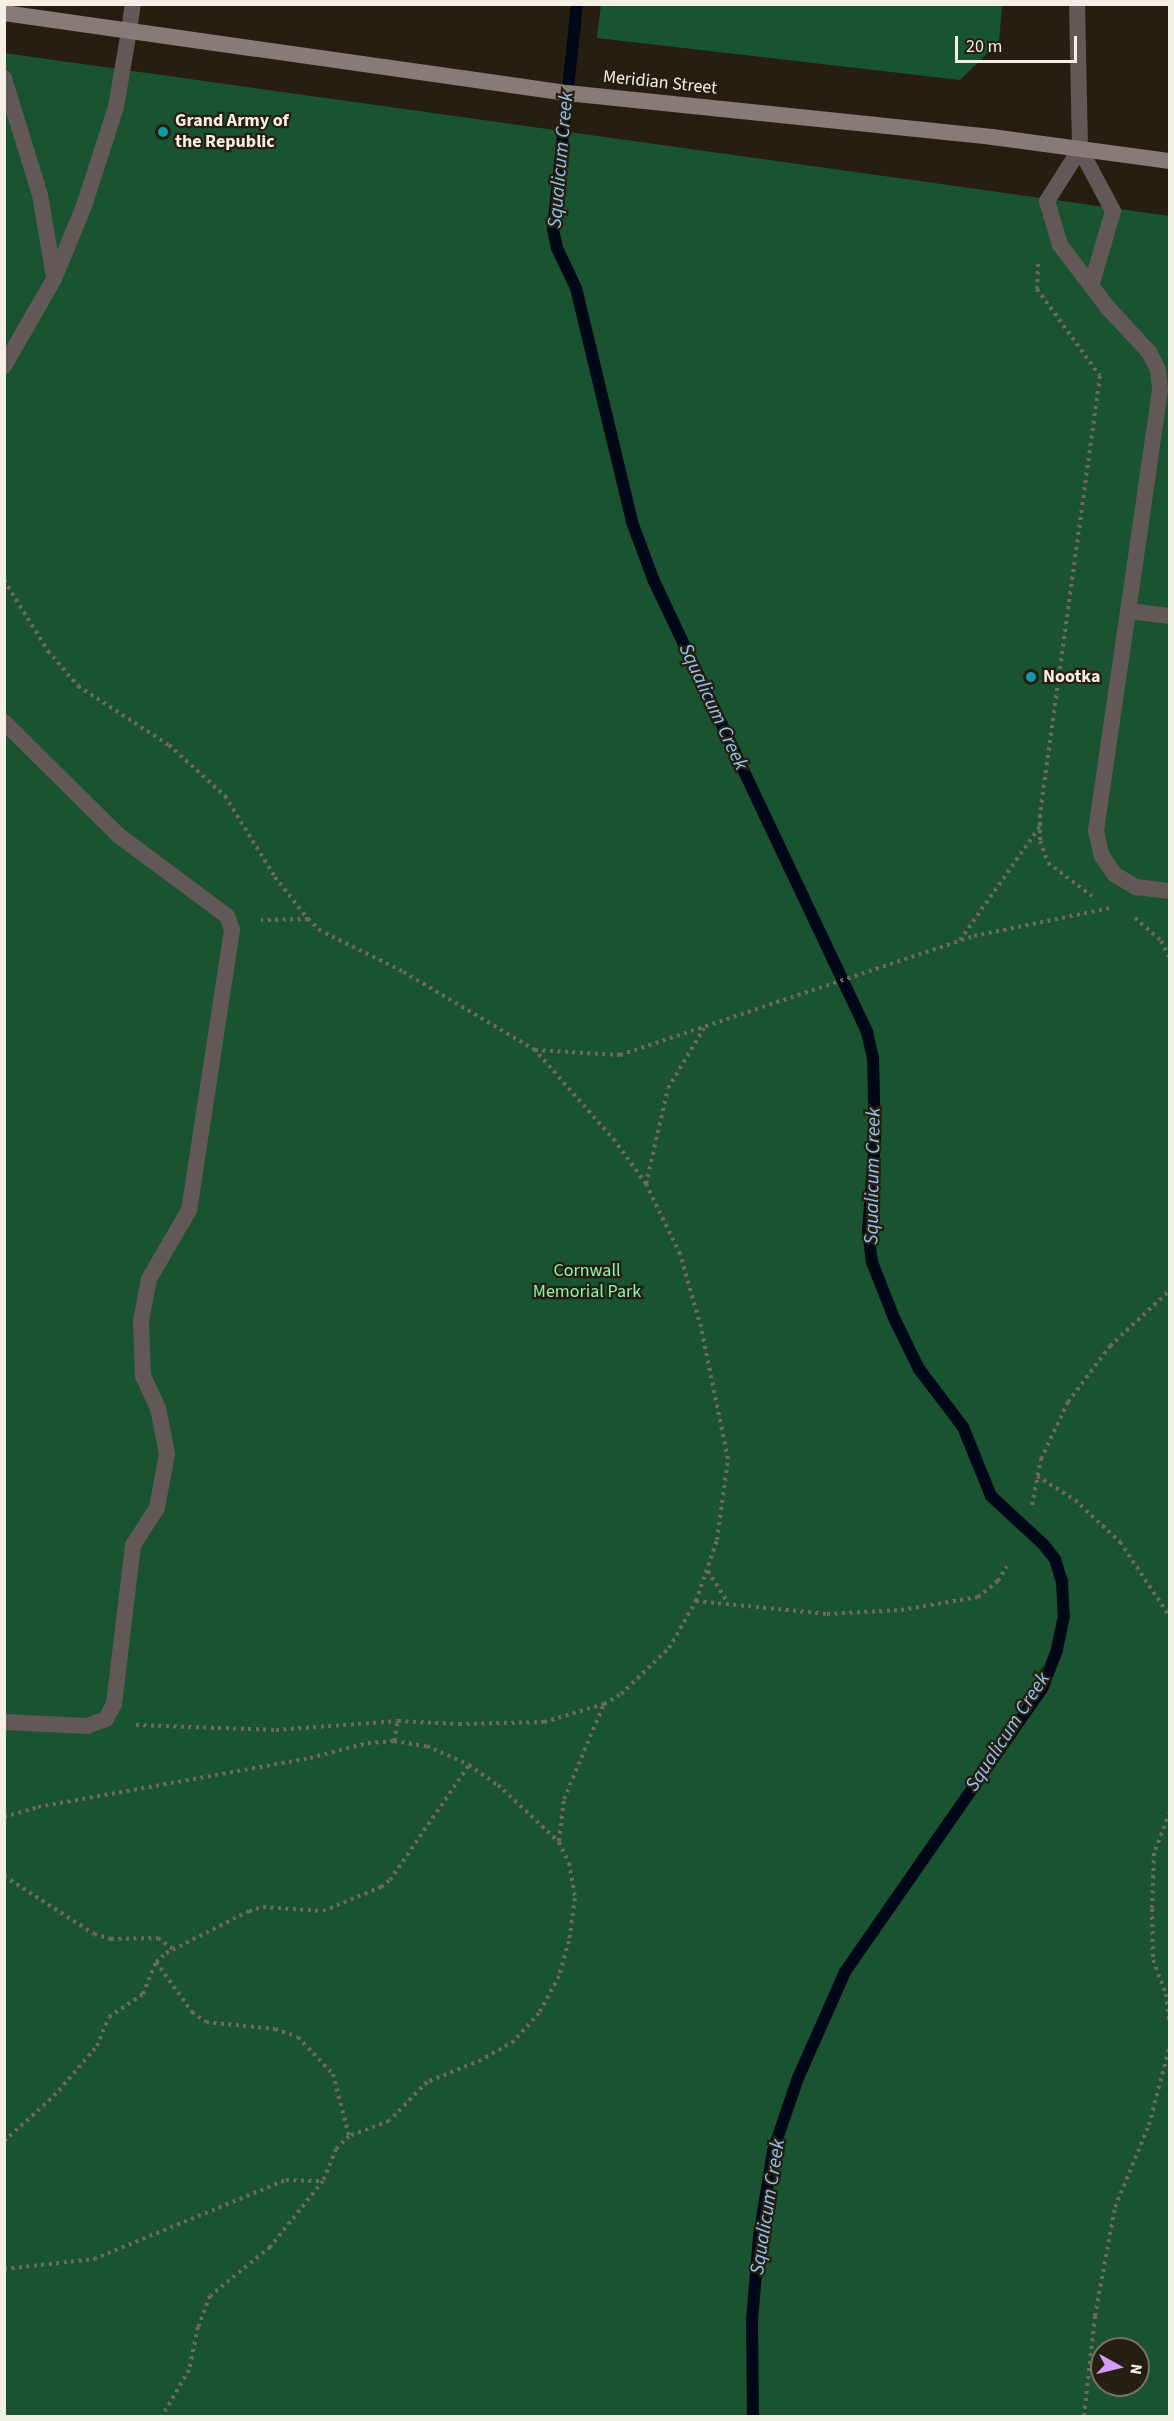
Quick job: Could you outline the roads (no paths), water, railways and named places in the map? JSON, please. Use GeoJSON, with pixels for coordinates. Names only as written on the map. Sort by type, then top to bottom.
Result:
{"type":"FeatureCollection","features":[{"type":"Feature","properties":{"kind":"main road","name":"Meridian Street"},"geometry":{"type":"LineString","coordinates":[[4,13],[567,93],[1080,149],[1170,161]]}},
{"type":"Feature","properties":{"kind":"street"},"geometry":{"type":"LineString","coordinates":[[4,366],[54,279],[105,145],[120,90],[133,4]]}},
{"type":"Feature","properties":{"kind":"street"},"geometry":{"type":"LineString","coordinates":[[1077,4],[1080,149],[1113,211],[1092,283]]}},
{"type":"Feature","properties":{"kind":"street"},"geometry":{"type":"LineString","coordinates":[[4,78],[40,195],[54,279]]}},
{"type":"Feature","properties":{"kind":"street"},"geometry":{"type":"LineString","coordinates":[[1080,149],[1047,201],[1060,244],[1158,370],[1160,390],[1096,831],[1102,856],[1114,874],[1136,887],[1170,891]]}},
{"type":"Feature","properties":{"kind":"street"},"geometry":{"type":"LineString","coordinates":[[1128,611],[1170,616]]}},
{"type":"Feature","properties":{"kind":"street"},"geometry":{"type":"LineString","coordinates":[[4,722],[118,835],[232,922],[189,1210],[149,1279],[141,1321],[143,1376],[166,1435],[162,1486],[157,1508],[133,1545],[114,1704],[106,1719],[96,1724],[4,1722]]}},
{"type":"Feature","properties":{"kind":"waterway","name":"Squalicum Creek"},"geometry":{"type":"LineString","coordinates":[[577,4],[553,229],[557,248],[576,288],[632,522],[654,581],[867,1032],[873,1057],[875,1141],[868,1230],[872,1262],[894,1318],[919,1369],[963,1427],[991,1496],[1044,1545],[1055,1559],[1062,1582],[1064,1616],[1057,1650],[1043,1687],[845,1972],[798,2078],[773,2151],[759,2237],[752,2320],[753,2416]]}},
{"type":"Feature","properties":{"kind":"place","name":"Grand Army of the Republic"},"geometry":{"type":"Point","coordinates":[163,132]}},
{"type":"Feature","properties":{"kind":"place","name":"Nootka"},"geometry":{"type":"Point","coordinates":[1031,677]}},
{"type":"Feature","properties":{"kind":"park label","name":"Cornwall Memorial Park"},"geometry":{"type":"Point","coordinates":[587,1282]}}]}
